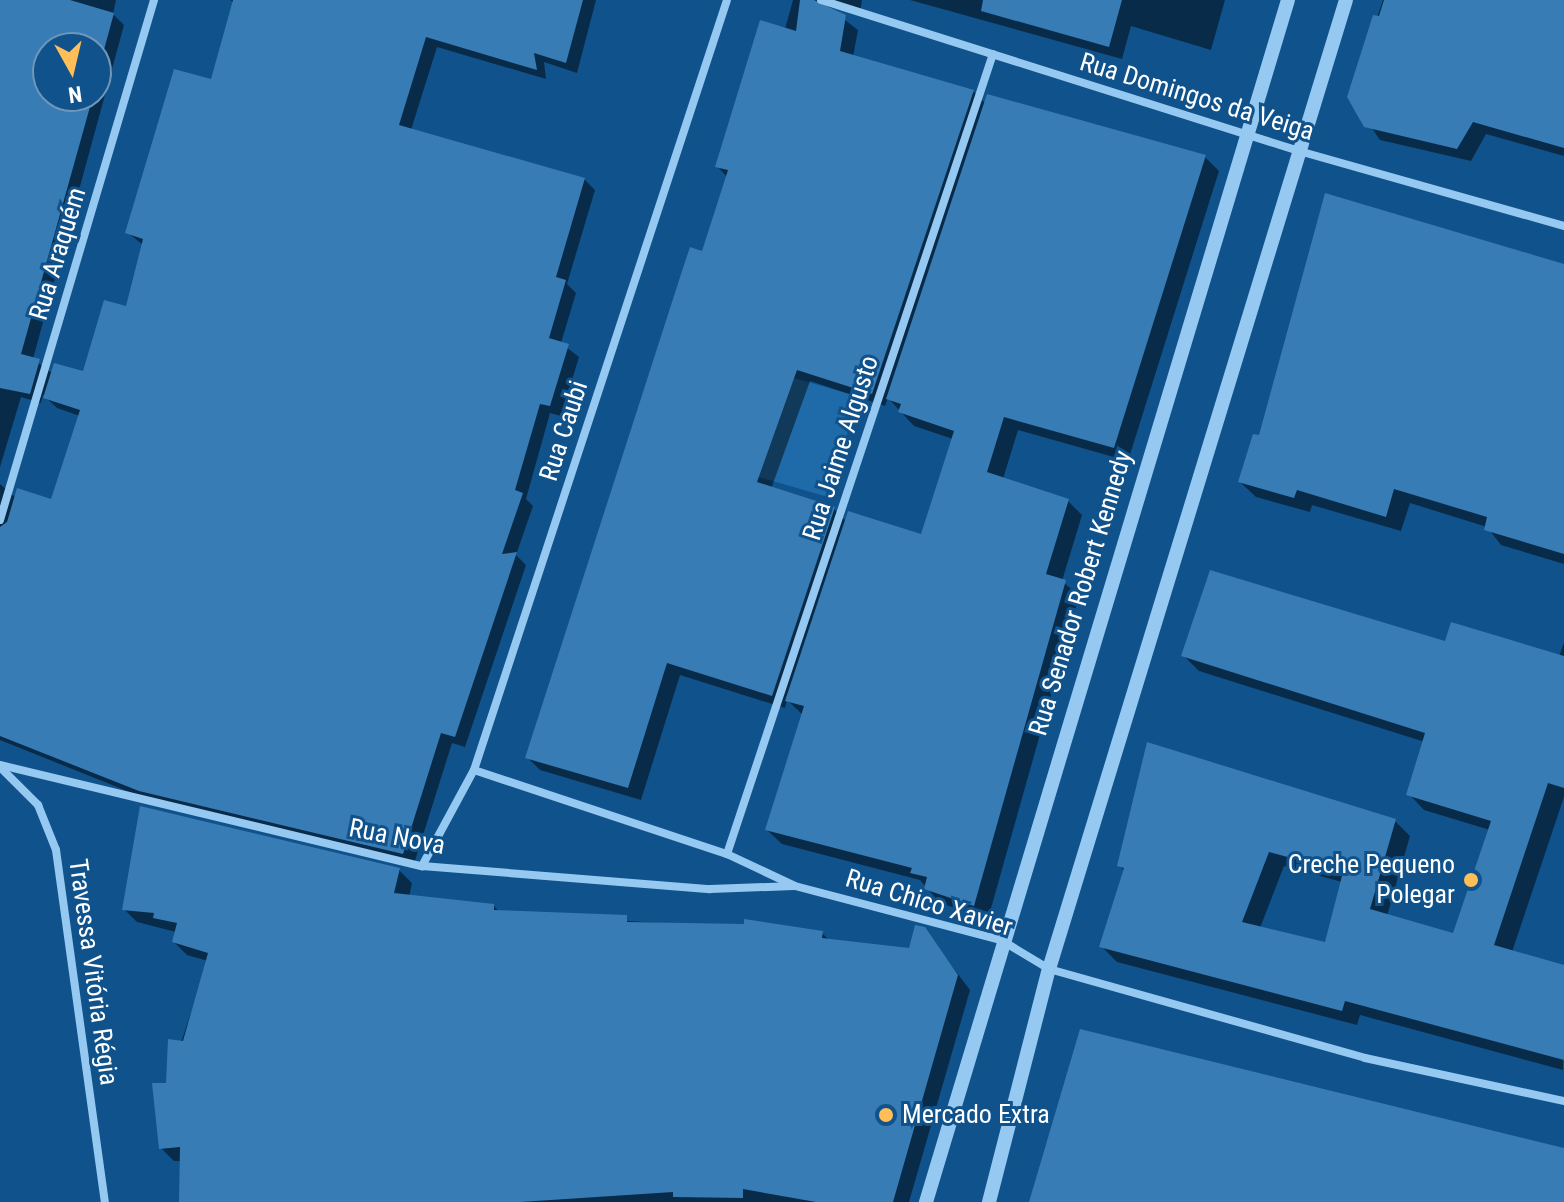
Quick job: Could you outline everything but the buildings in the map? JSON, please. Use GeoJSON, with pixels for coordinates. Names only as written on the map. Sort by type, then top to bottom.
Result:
{"type":"FeatureCollection","features":[{"type":"Feature","properties":{"kind":"street","name":"Rua Araquém"},"geometry":{"type":"LineString","coordinates":[[0,520],[154,0]]}},
{"type":"Feature","properties":{"kind":"street","name":"Rua Caubi"},"geometry":{"type":"LineString","coordinates":[[422,866],[474,770],[727,0]]}},
{"type":"Feature","properties":{"kind":"street","name":"Rua Domingos da Veiga"},"geometry":{"type":"LineString","coordinates":[[821,0],[1299,151],[1564,226]]}},
{"type":"Feature","properties":{"kind":"street","name":"Rua Senador Robert Kennedy"},"geometry":{"type":"LineString","coordinates":[[926,1202],[1001,940],[1288,0]]}},
{"type":"Feature","properties":{"kind":"street"},"geometry":{"type":"LineString","coordinates":[[989,1202],[1049,969],[1346,0]]}},
{"type":"Feature","properties":{"kind":"street","name":"Rua Jaime Algusto"},"geometry":{"type":"LineString","coordinates":[[727,854],[993,54]]}},
{"type":"Feature","properties":{"kind":"street","name":"Rua Nova"},"geometry":{"type":"LineString","coordinates":[[0,766],[422,866],[710,889],[795,886]]}},
{"type":"Feature","properties":{"kind":"street","name":"Travessa Vitória Régia"},"geometry":{"type":"LineString","coordinates":[[0,766],[38,805],[56,850],[105,1202]]}},
{"type":"Feature","properties":{"kind":"street","name":"Rua Chico Xavier"},"geometry":{"type":"LineString","coordinates":[[474,770],[727,854],[795,886],[1001,940],[1049,969],[1365,1058],[1564,1100]]}},
{"type":"Feature","properties":{"kind":"shaded area"},"geometry":{"type":"Polygon","coordinates":[[[780,374],[858,396],[829,497],[751,475],[780,374]]]}},
{"type":"Feature","properties":{"kind":"place","name":"Creche Pequeno Polegar"},"geometry":{"type":"Point","coordinates":[1471,880]}},
{"type":"Feature","properties":{"kind":"place","name":"Mercado Extra"},"geometry":{"type":"Point","coordinates":[886,1115]}}]}
